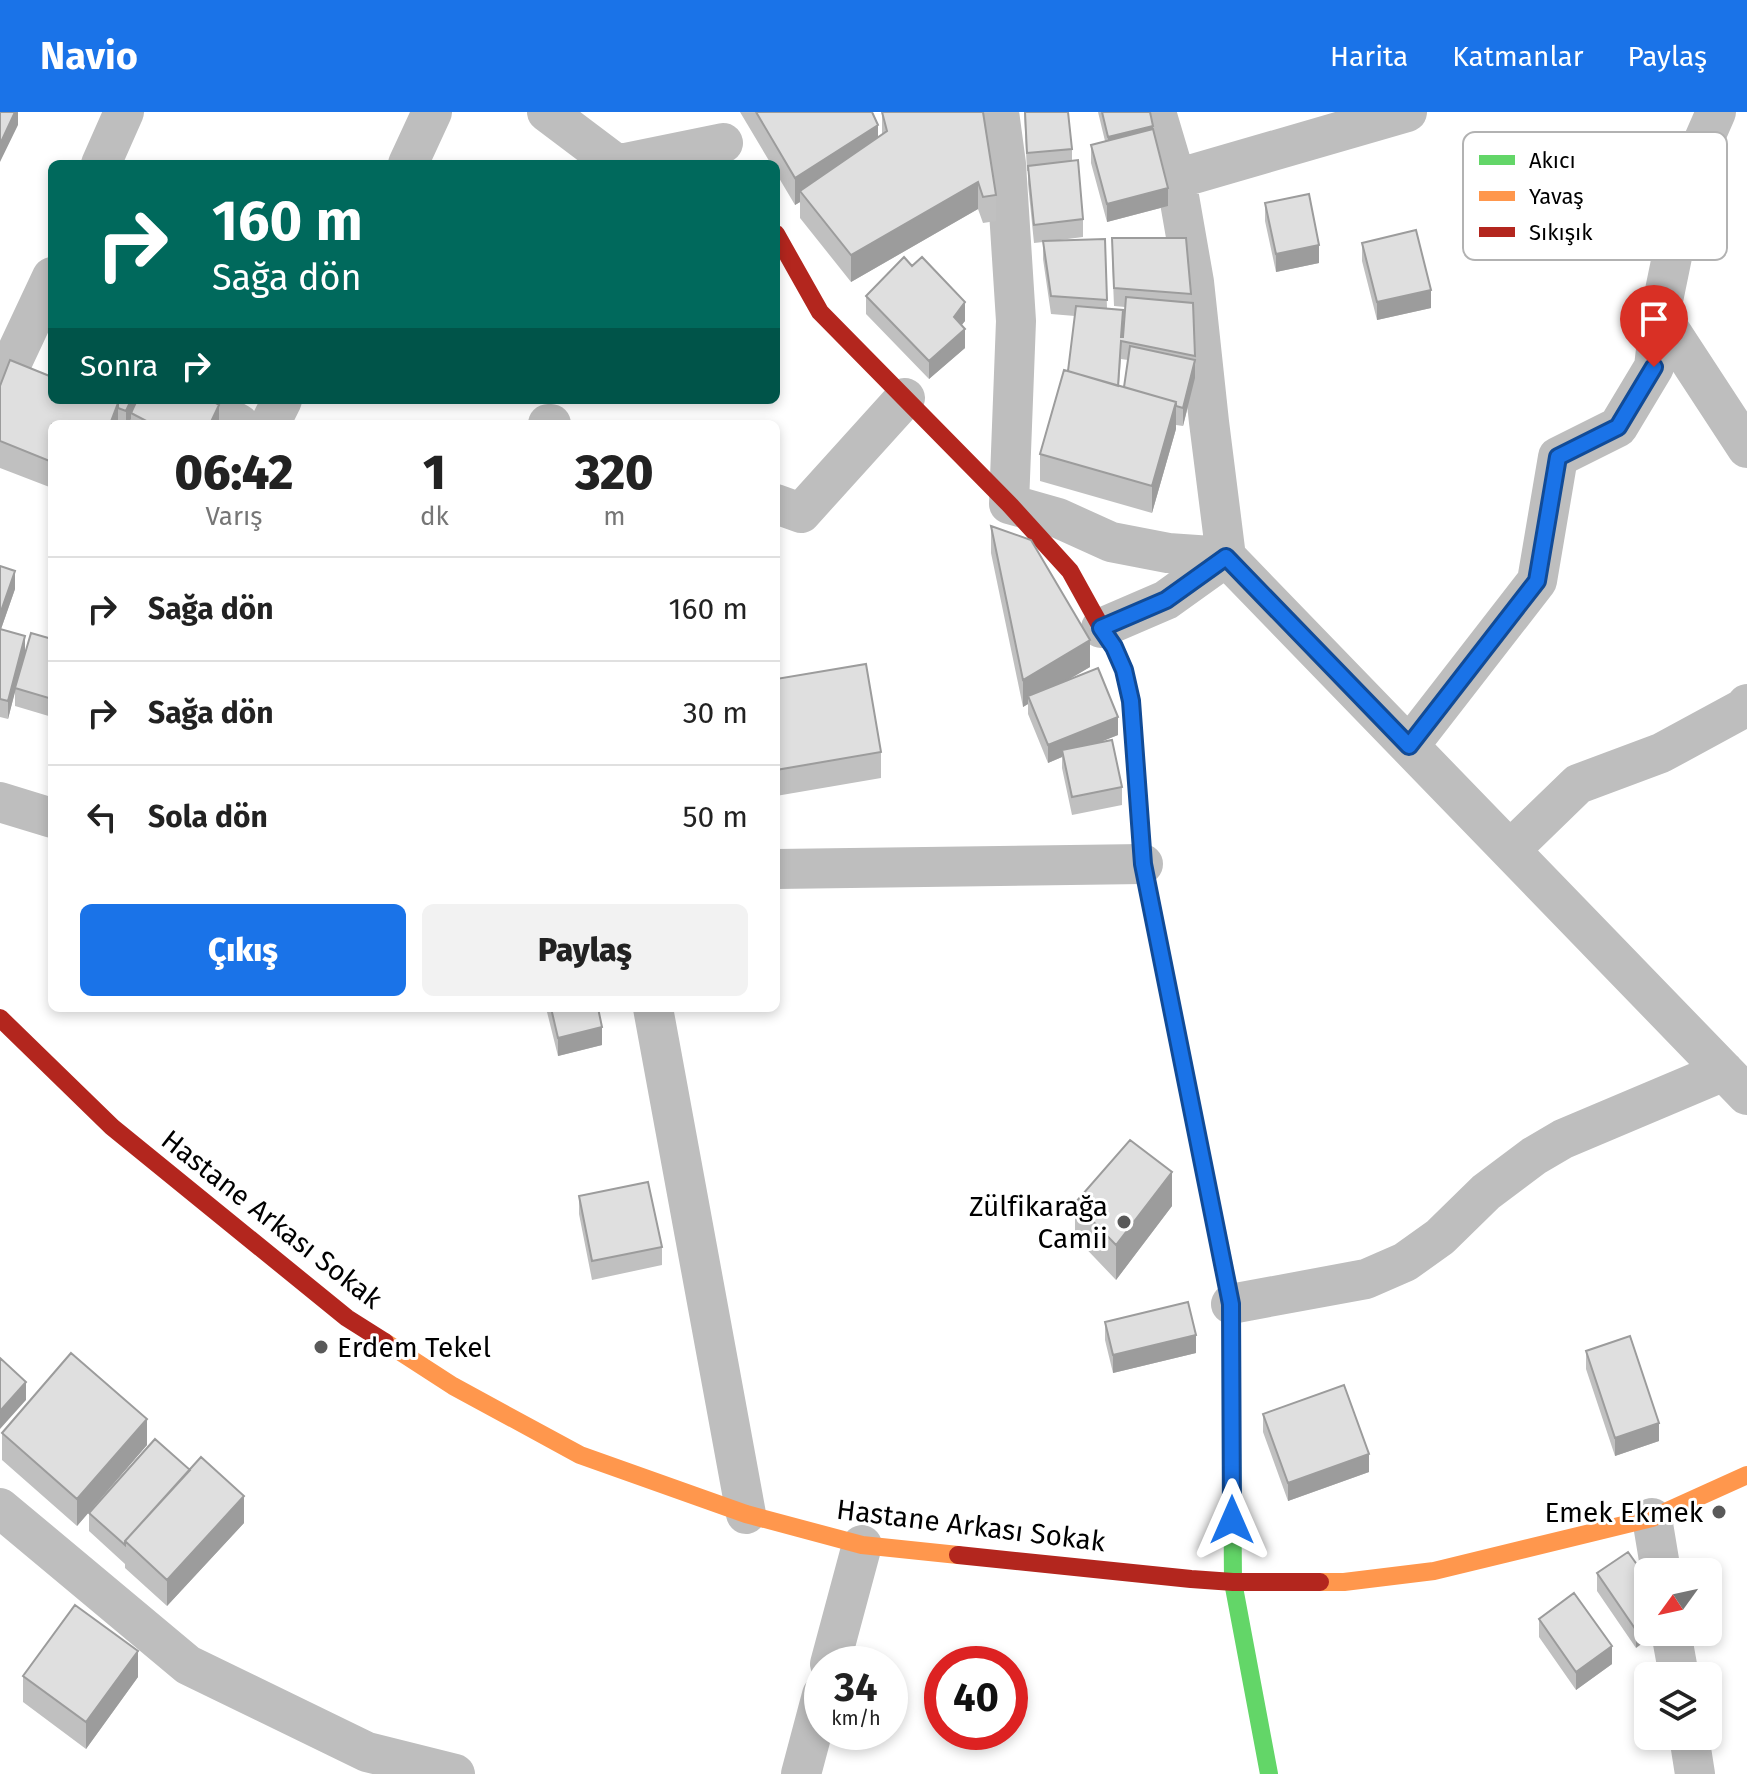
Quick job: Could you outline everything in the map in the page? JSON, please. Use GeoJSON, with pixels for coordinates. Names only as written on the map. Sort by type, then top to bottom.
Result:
{"type":"FeatureCollection","features":[{"type":"Feature","properties":{"kind":"street"},"geometry":{"type":"LineString","coordinates":[[103,160],[124,112]]}},
{"type":"Feature","properties":{"kind":"street"},"geometry":{"type":"LineString","coordinates":[[410,160],[432,112]]}},
{"type":"Feature","properties":{"kind":"street"},"geometry":{"type":"LineString","coordinates":[[547,112],[613,160]]}},
{"type":"Feature","properties":{"kind":"street"},"geometry":{"type":"LineString","coordinates":[[999,112],[1006,164],[1016,321],[1009,504]]}},
{"type":"Feature","properties":{"kind":"street"},"geometry":{"type":"LineString","coordinates":[[1156,112],[1176,179],[1194,282],[1226,557],[1736,1083],[1563,1139],[1534,1156],[1486,1192],[1440,1237],[1405,1262],[1366,1279],[1231,1304]]}},
{"type":"Feature","properties":{"kind":"street"},"geometry":{"type":"LineString","coordinates":[[1176,179],[1407,112]]}},
{"type":"Feature","properties":{"kind":"street"},"geometry":{"type":"LineString","coordinates":[[1707,132],[1716,112]]}},
{"type":"Feature","properties":{"kind":"street"},"geometry":{"type":"LineString","coordinates":[[635,160],[721,140]]}},
{"type":"Feature","properties":{"kind":"street"},"geometry":{"type":"LineString","coordinates":[[780,241],[820,312]]}},
{"type":"Feature","properties":{"kind":"street"},"geometry":{"type":"LineString","coordinates":[[1409,746],[1537,581],[1558,457],[1618,427],[1654,367],[1671,260]]}},
{"type":"Feature","properties":{"kind":"street"},"geometry":{"type":"LineString","coordinates":[[780,283],[820,312],[1009,504],[1070,571],[1124,670],[1131,701],[1143,864],[1231,1304],[1233,1582],[1269,1774]]}},
{"type":"Feature","properties":{"kind":"street"},"geometry":{"type":"LineString","coordinates":[[0,388],[47,303]]}},
{"type":"Feature","properties":{"kind":"street"},"geometry":{"type":"LineString","coordinates":[[1660,315],[1747,448]]}},
{"type":"Feature","properties":{"kind":"street"},"geometry":{"type":"LineString","coordinates":[[780,505],[801,513],[905,398]]}},
{"type":"Feature","properties":{"kind":"street"},"geometry":{"type":"LineString","coordinates":[[203,404],[232,420]]}},
{"type":"Feature","properties":{"kind":"street"},"geometry":{"type":"LineString","coordinates":[[1009,504],[1058,518],[1101,538],[1134,548],[1226,557]]}},
{"type":"Feature","properties":{"kind":"street"},"geometry":{"type":"LineString","coordinates":[[1101,628],[1166,600],[1226,557]]}},
{"type":"Feature","properties":{"kind":"street"},"geometry":{"type":"LineString","coordinates":[[1510,850],[1578,784],[1661,753],[1746,708]]}},
{"type":"Feature","properties":{"kind":"street"},"geometry":{"type":"LineString","coordinates":[[0,802],[48,817]]}},
{"type":"Feature","properties":{"kind":"street"},"geometry":{"type":"LineString","coordinates":[[780,869],[1143,864]]}},
{"type":"Feature","properties":{"kind":"street"},"geometry":{"type":"LineString","coordinates":[[654,1012],[746,1514]]}},
{"type":"Feature","properties":{"kind":"street","name":"Hastane Arkası Sokak"},"geometry":{"type":"LineString","coordinates":[[0,1018],[112,1127],[347,1318],[453,1386],[580,1455],[746,1514],[862,1545],[1233,1582],[1344,1582],[1434,1571],[1652,1518],[1747,1475]]}},
{"type":"Feature","properties":{"kind":"street"},"geometry":{"type":"LineString","coordinates":[[0,1508],[188,1665],[367,1752],[455,1774]]}},
{"type":"Feature","properties":{"kind":"street"},"geometry":{"type":"LineString","coordinates":[[1652,1518],[1659,1558]]}},
{"type":"Feature","properties":{"kind":"street"},"geometry":{"type":"LineString","coordinates":[[835,1646],[862,1545]]}},
{"type":"Feature","properties":{"kind":"street"},"geometry":{"type":"LineString","coordinates":[[801,1774],[807,1750]]}},
{"type":"Feature","properties":{"kind":"street"},"geometry":{"type":"LineString","coordinates":[[1691,1750],[1695,1774]]}},
{"type":"Feature","properties":{"kind":"building"},"geometry":{"type":"Polygon","coordinates":[[[0,112],[15,112],[0,144],[0,112]]]}},
{"type":"Feature","properties":{"kind":"building"},"geometry":{"type":"Polygon","coordinates":[[[756,112],[872,112],[878,125],[795,178],[756,112]]]}},
{"type":"Feature","properties":{"kind":"building"},"geometry":{"type":"Polygon","coordinates":[[[882,112],[983,112],[996,195],[983,197],[978,182],[851,255],[800,191],[887,131],[882,112]]]}},
{"type":"Feature","properties":{"kind":"building"},"geometry":{"type":"Polygon","coordinates":[[[1025,112],[1068,112],[1072,149],[1027,153],[1025,112]]]}},
{"type":"Feature","properties":{"kind":"building"},"geometry":{"type":"Polygon","coordinates":[[[1102,112],[1150,112],[1153,126],[1108,137],[1102,112]]]}},
{"type":"Feature","properties":{"kind":"building"},"geometry":{"type":"Polygon","coordinates":[[[1153,129],[1168,188],[1107,204],[1091,145],[1153,129]]]}},
{"type":"Feature","properties":{"kind":"building"},"geometry":{"type":"Polygon","coordinates":[[[1078,160],[1083,219],[1034,225],[1028,166],[1078,160]]]}},
{"type":"Feature","properties":{"kind":"building"},"geometry":{"type":"Polygon","coordinates":[[[1309,194],[1319,245],[1276,254],[1265,203],[1309,194]]]}},
{"type":"Feature","properties":{"kind":"building"},"geometry":{"type":"Polygon","coordinates":[[[1416,230],[1431,290],[1377,302],[1362,243],[1416,230]]]}},
{"type":"Feature","properties":{"kind":"building"},"geometry":{"type":"Polygon","coordinates":[[[1112,238],[1186,238],[1191,294],[1114,288],[1112,238]]]}},
{"type":"Feature","properties":{"kind":"building"},"geometry":{"type":"Polygon","coordinates":[[[1105,239],[1107,300],[1051,296],[1043,241],[1105,239]]]}},
{"type":"Feature","properties":{"kind":"building"},"geometry":{"type":"Polygon","coordinates":[[[904,257],[912,266],[922,257],[965,302],[954,317],[965,329],[929,361],[866,296],[904,257]]]}},
{"type":"Feature","properties":{"kind":"building"},"geometry":{"type":"Polygon","coordinates":[[[1126,297],[1193,303],[1195,356],[1121,341],[1118,386],[1068,371],[1076,306],[1123,310],[1123,337],[1126,297]]]}},
{"type":"Feature","properties":{"kind":"building"},"geometry":{"type":"Polygon","coordinates":[[[1130,346],[1195,360],[1183,408],[1176,406],[1176,402],[1124,387],[1130,346]]]}},
{"type":"Feature","properties":{"kind":"building"},"geometry":{"type":"Polygon","coordinates":[[[10,360],[48,375],[48,404],[118,404],[112,420],[48,420],[48,460],[0,441],[0,386],[10,360]]]}},
{"type":"Feature","properties":{"kind":"building"},"geometry":{"type":"Polygon","coordinates":[[[1064,370],[1176,402],[1152,486],[1040,454],[1064,370]]]}},
{"type":"Feature","properties":{"kind":"building"},"geometry":{"type":"Polygon","coordinates":[[[118,404],[129,404],[126,411],[118,408],[118,404]]]}},
{"type":"Feature","properties":{"kind":"building"},"geometry":{"type":"Polygon","coordinates":[[[135,404],[219,405],[212,420],[144,420],[131,413],[135,404]]]}},
{"type":"Feature","properties":{"kind":"building"},"geometry":{"type":"Polygon","coordinates":[[[991,526],[1031,540],[1090,640],[1023,680],[991,526]]]}},
{"type":"Feature","properties":{"kind":"building"},"geometry":{"type":"Polygon","coordinates":[[[0,566],[15,571],[0,614],[0,566]]]}},
{"type":"Feature","properties":{"kind":"building"},"geometry":{"type":"Polygon","coordinates":[[[0,629],[25,636],[8,701],[0,699],[0,629]]]}},
{"type":"Feature","properties":{"kind":"building"},"geometry":{"type":"Polygon","coordinates":[[[31,633],[48,638],[48,698],[15,688],[31,633]]]}},
{"type":"Feature","properties":{"kind":"building"},"geometry":{"type":"Polygon","coordinates":[[[866,664],[881,752],[780,769],[780,678],[866,664]]]}},
{"type":"Feature","properties":{"kind":"building"},"geometry":{"type":"Polygon","coordinates":[[[1098,668],[1118,717],[1048,745],[1028,696],[1098,668]]]}},
{"type":"Feature","properties":{"kind":"building"},"geometry":{"type":"Polygon","coordinates":[[[1112,740],[1122,787],[1072,797],[1062,750],[1112,740]]]}},
{"type":"Feature","properties":{"kind":"building"},"geometry":{"type":"Polygon","coordinates":[[[552,1012],[599,1012],[602,1027],[558,1038],[552,1012]]]}},
{"type":"Feature","properties":{"kind":"building"},"geometry":{"type":"Polygon","coordinates":[[[1130,1140],[1172,1172],[1116,1245],[1075,1203],[1130,1140]]]}},
{"type":"Feature","properties":{"kind":"building"},"geometry":{"type":"Polygon","coordinates":[[[648,1182],[662,1247],[592,1261],[579,1196],[648,1182]]]}},
{"type":"Feature","properties":{"kind":"building"},"geometry":{"type":"Polygon","coordinates":[[[1188,1302],[1196,1335],[1113,1355],[1105,1322],[1188,1302]]]}},
{"type":"Feature","properties":{"kind":"building"},"geometry":{"type":"Polygon","coordinates":[[[1630,1336],[1659,1423],[1615,1438],[1586,1351],[1630,1336]]]}},
{"type":"Feature","properties":{"kind":"building"},"geometry":{"type":"Polygon","coordinates":[[[71,1353],[147,1419],[77,1499],[2,1433],[71,1353]]]}},
{"type":"Feature","properties":{"kind":"building"},"geometry":{"type":"Polygon","coordinates":[[[0,1358],[26,1382],[0,1411],[0,1358]]]}},
{"type":"Feature","properties":{"kind":"building"},"geometry":{"type":"Polygon","coordinates":[[[1344,1385],[1369,1454],[1288,1483],[1263,1414],[1344,1385]]]}},
{"type":"Feature","properties":{"kind":"building"},"geometry":{"type":"Polygon","coordinates":[[[155,1439],[190,1470],[125,1541],[125,1545],[89,1513],[155,1439]]]}},
{"type":"Feature","properties":{"kind":"building"},"geometry":{"type":"Polygon","coordinates":[[[201,1457],[244,1496],[167,1580],[125,1541],[201,1457]]]}},
{"type":"Feature","properties":{"kind":"building"},"geometry":{"type":"Polygon","coordinates":[[[1628,1552],[1634,1560],[1634,1627],[1597,1573],[1628,1552]]]}},
{"type":"Feature","properties":{"kind":"building"},"geometry":{"type":"Polygon","coordinates":[[[1574,1593],[1612,1646],[1576,1672],[1539,1619],[1574,1593]]]}},
{"type":"Feature","properties":{"kind":"building"},"geometry":{"type":"Polygon","coordinates":[[[75,1605],[138,1651],[86,1722],[23,1676],[75,1605]]]}},
{"type":"Feature","properties":{"kind":"traffic: fast"},"geometry":{"type":"LineString","coordinates":[[1198,1140],[1231,1304],[1233,1582],[1269,1774]]}},
{"type":"Feature","properties":{"kind":"traffic: slow"},"geometry":{"type":"LineString","coordinates":[[1101,627],[1124,670],[1131,701],[1143,864],[1198,1140]]}},
{"type":"Feature","properties":{"kind":"traffic: slow"},"geometry":{"type":"LineString","coordinates":[[385,1342],[453,1386],[580,1455],[746,1514],[862,1545],[958,1555]]}},
{"type":"Feature","properties":{"kind":"traffic: slow"},"geometry":{"type":"LineString","coordinates":[[1320,1582],[1434,1571],[1652,1518],[1747,1475]]}},
{"type":"Feature","properties":{"kind":"traffic: jam"},"geometry":{"type":"LineString","coordinates":[[780,241],[820,312],[1009,504],[1070,571],[1101,627]]}},
{"type":"Feature","properties":{"kind":"traffic: jam"},"geometry":{"type":"LineString","coordinates":[[0,1018],[112,1127],[347,1318],[385,1342]]}},
{"type":"Feature","properties":{"kind":"traffic: jam"},"geometry":{"type":"LineString","coordinates":[[958,1555],[1191,1579],[1320,1582]]}},
{"type":"Feature","properties":{"kind":"place","name":"Zülfikarağa Camii"},"geometry":{"type":"Point","coordinates":[1124,1222]}},
{"type":"Feature","properties":{"kind":"place","name":"Erdem Tekel"},"geometry":{"type":"Point","coordinates":[321,1347]}},
{"type":"Feature","properties":{"kind":"place","name":"Emek Ekmek"},"geometry":{"type":"Point","coordinates":[1719,1512]}},
{"type":"Feature","properties":{"kind":"route"},"geometry":{"type":"LineString","coordinates":[[1232,1520],[1231,1304],[1143,864],[1131,701],[1124,670],[1101,628],[1166,600],[1226,557],[1409,746],[1537,581],[1558,457],[1618,427],[1654,367]]}}]}
